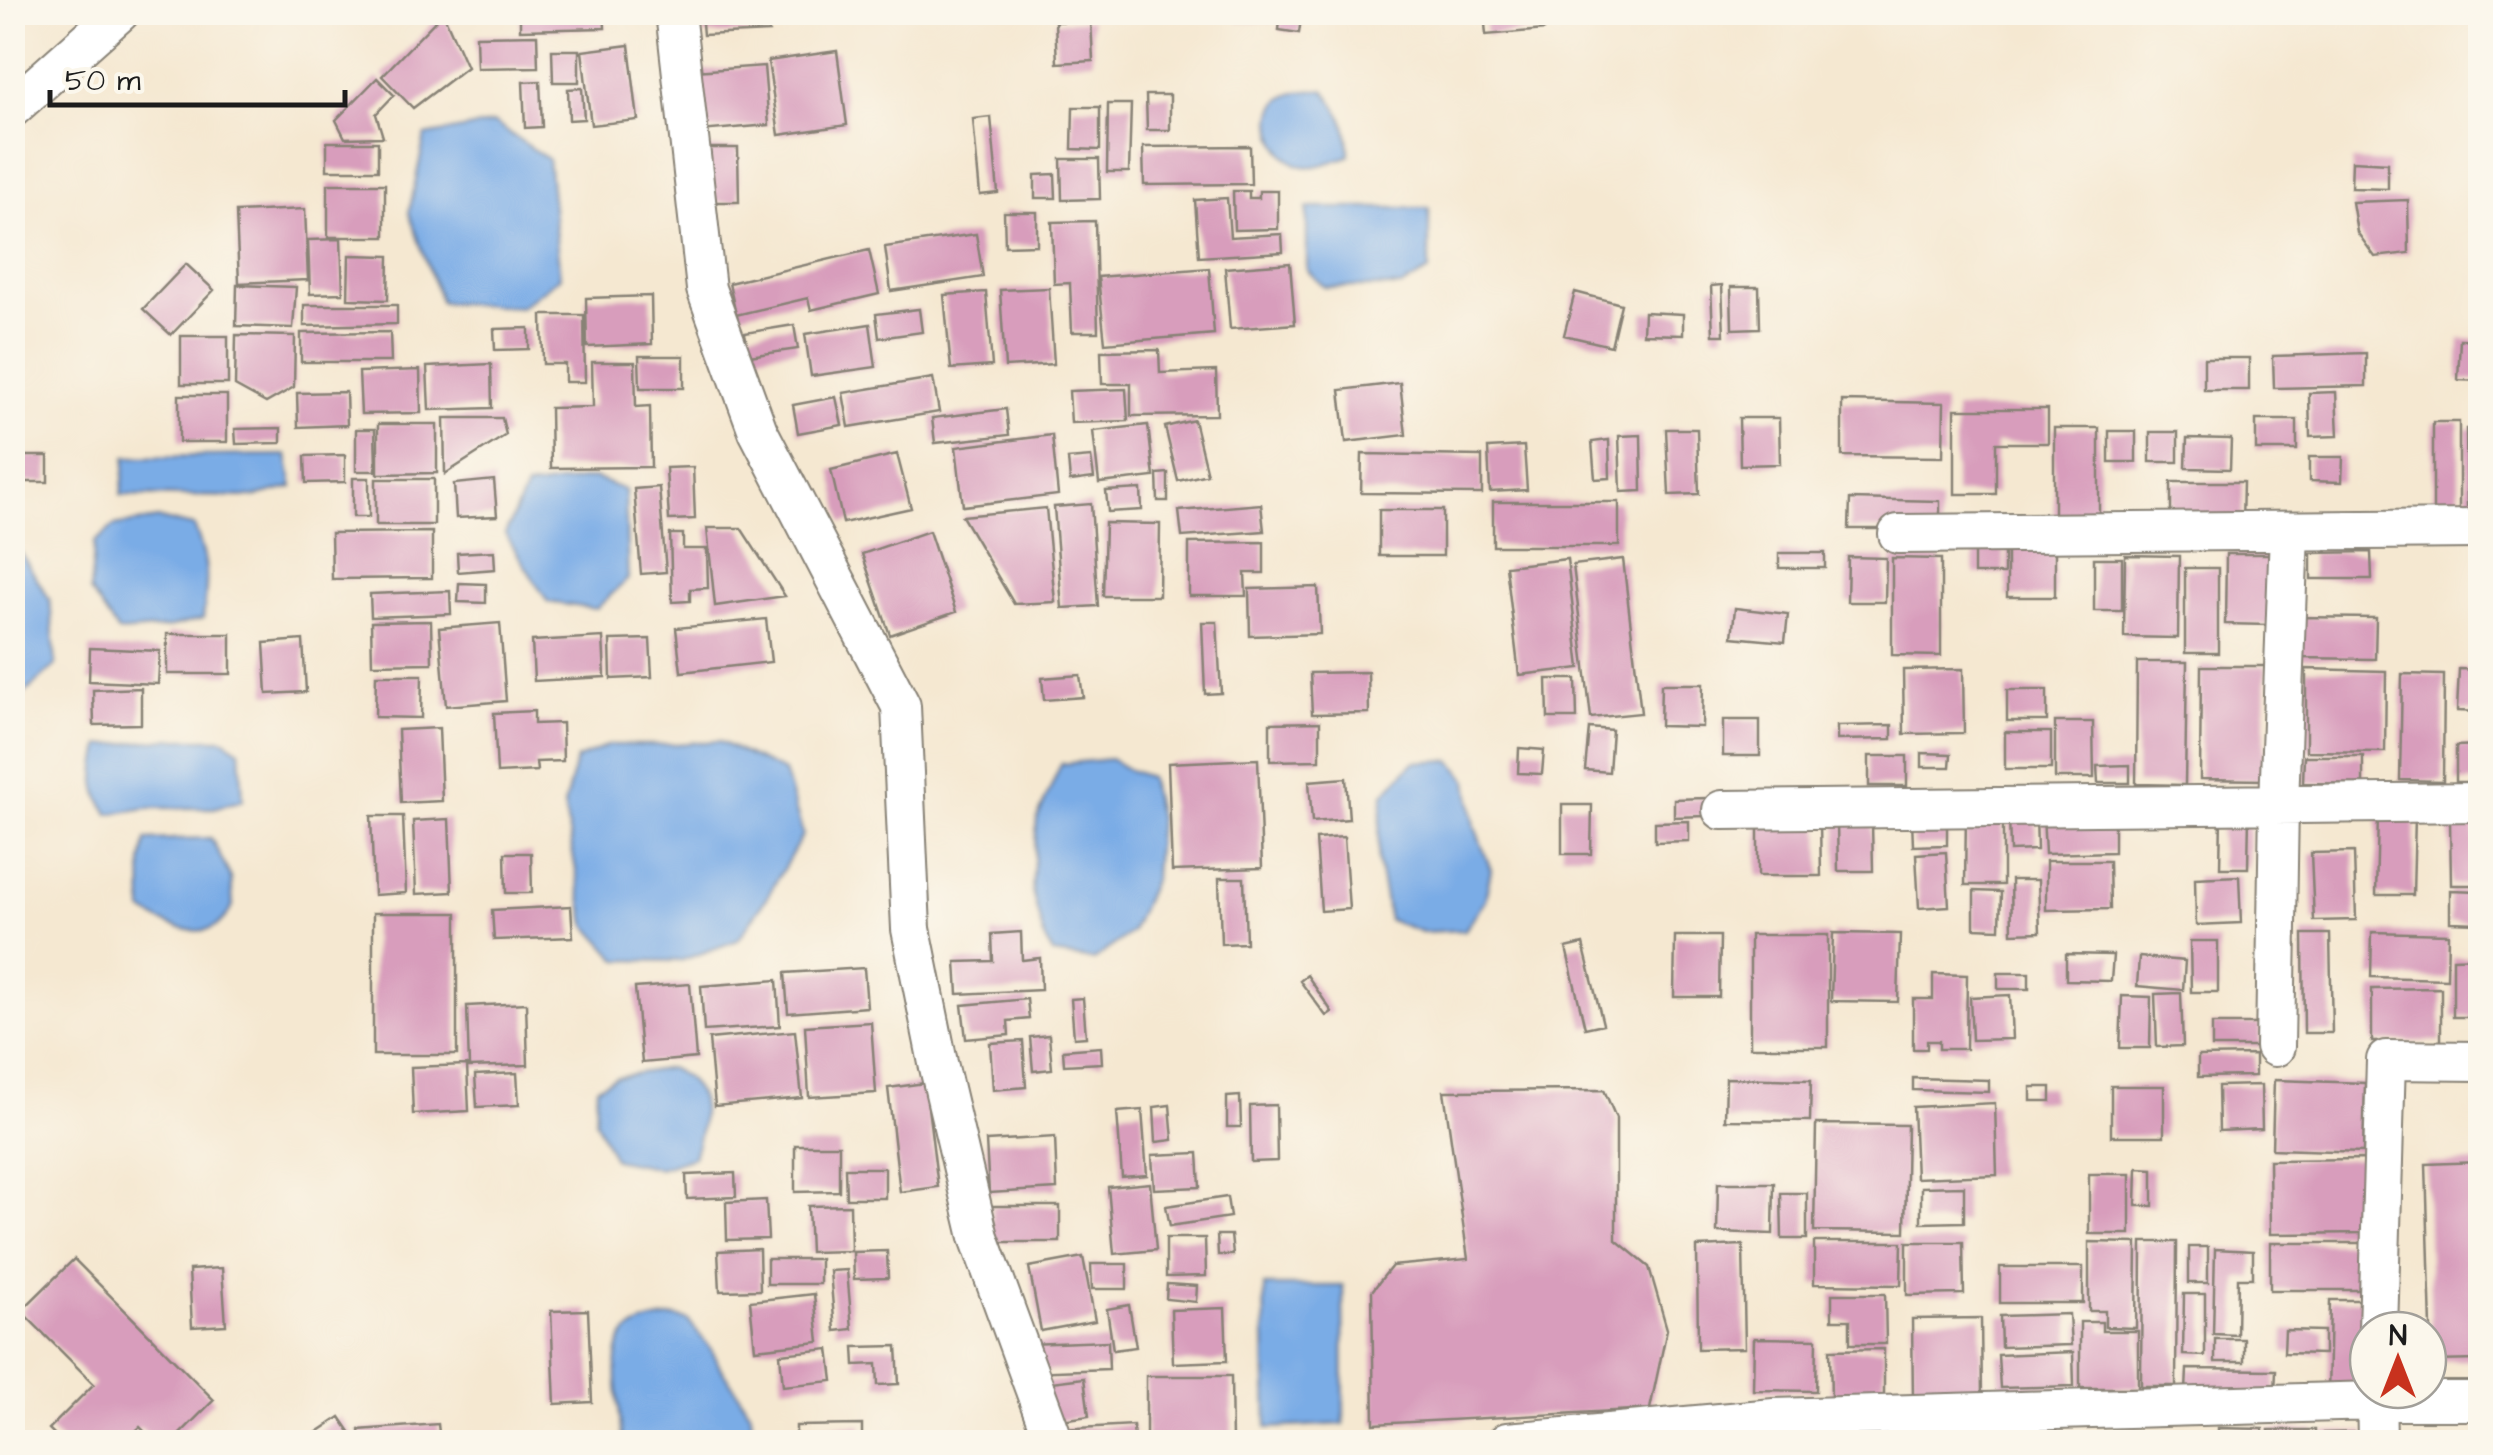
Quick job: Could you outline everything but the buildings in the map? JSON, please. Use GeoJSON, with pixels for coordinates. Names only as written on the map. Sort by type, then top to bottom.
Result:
{"type":"FeatureCollection","features":[{"type":"Feature","properties":{"kind":"street"},"geometry":{"type":"LineString","coordinates":[[12,108],[120,12]]}},
{"type":"Feature","properties":{"kind":"street"},"geometry":{"type":"LineString","coordinates":[[675,12],[706,288],[758,431],[901,706],[911,929],[930,1025],[979,1237],[1054,1442]]}},
{"type":"Feature","properties":{"kind":"street"},"geometry":{"type":"LineString","coordinates":[[1898,534],[2480,529]]}},
{"type":"Feature","properties":{"kind":"street"},"geometry":{"type":"LineString","coordinates":[[2275,1047],[2289,530]]}},
{"type":"Feature","properties":{"kind":"street"},"geometry":{"type":"LineString","coordinates":[[1722,810],[2480,802]]}},
{"type":"Feature","properties":{"kind":"street"},"geometry":{"type":"LineString","coordinates":[[2379,1310],[2386,1060],[2480,1061]]}},
{"type":"Feature","properties":{"kind":"street"},"geometry":{"type":"LineString","coordinates":[[1507,1442],[2348,1397]]}},
{"type":"Feature","properties":{"kind":"street"},"geometry":{"type":"LineString","coordinates":[[2448,1399],[2480,1401]]}},
{"type":"Feature","properties":{"kind":"street"},"geometry":{"type":"LineString","coordinates":[[2376,1410],[2377,1442]]}},
{"type":"Feature","properties":{"kind":"water"},"geometry":{"type":"Polygon","coordinates":[[[1324,90],[1343,121],[1349,156],[1308,167],[1294,163],[1276,139],[1274,110],[1289,95],[1324,90]]]}},
{"type":"Feature","properties":{"kind":"water"},"geometry":{"type":"Polygon","coordinates":[[[494,123],[548,159],[560,277],[520,307],[441,302],[409,213],[425,136],[494,123]]]}},
{"type":"Feature","properties":{"kind":"water"},"geometry":{"type":"Polygon","coordinates":[[[1307,208],[1429,208],[1429,271],[1401,287],[1324,287],[1307,270],[1307,208]]]}},
{"type":"Feature","properties":{"kind":"water"},"geometry":{"type":"Polygon","coordinates":[[[287,455],[293,487],[255,497],[121,495],[126,457],[287,455]]]}},
{"type":"Feature","properties":{"kind":"water"},"geometry":{"type":"Polygon","coordinates":[[[594,478],[625,490],[628,579],[596,609],[548,602],[505,534],[526,488],[594,478]]]}},
{"type":"Feature","properties":{"kind":"water"},"geometry":{"type":"Polygon","coordinates":[[[158,519],[194,526],[206,572],[203,619],[167,628],[118,632],[90,591],[95,542],[114,526],[158,519]]]}},
{"type":"Feature","properties":{"kind":"water"},"geometry":{"type":"Polygon","coordinates":[[[13,541],[50,600],[56,665],[13,704],[13,541]]]}},
{"type":"Feature","properties":{"kind":"water"},"geometry":{"type":"Polygon","coordinates":[[[169,739],[223,739],[240,750],[243,800],[214,808],[147,808],[109,814],[99,797],[96,781],[101,746],[169,739]]]}},
{"type":"Feature","properties":{"kind":"water"},"geometry":{"type":"Polygon","coordinates":[[[718,741],[784,772],[803,834],[738,940],[680,961],[618,960],[586,924],[564,806],[576,760],[609,745],[718,741]]]}},
{"type":"Feature","properties":{"kind":"water"},"geometry":{"type":"Polygon","coordinates":[[[1110,759],[1149,777],[1158,818],[1154,878],[1131,932],[1094,960],[1053,954],[1043,934],[1032,891],[1037,819],[1061,764],[1110,759]]]}},
{"type":"Feature","properties":{"kind":"water"},"geometry":{"type":"Polygon","coordinates":[[[1451,760],[1468,781],[1475,827],[1491,870],[1485,900],[1465,930],[1422,932],[1389,920],[1378,861],[1384,794],[1414,762],[1451,760]]]}},
{"type":"Feature","properties":{"kind":"water"},"geometry":{"type":"Polygon","coordinates":[[[211,838],[231,878],[233,906],[222,921],[209,929],[189,930],[169,925],[143,911],[142,863],[146,840],[211,838]]]}},
{"type":"Feature","properties":{"kind":"water"},"geometry":{"type":"Polygon","coordinates":[[[669,1068],[693,1085],[702,1105],[693,1157],[659,1168],[614,1159],[595,1120],[597,1087],[616,1077],[669,1068]]]}},
{"type":"Feature","properties":{"kind":"water"},"geometry":{"type":"Polygon","coordinates":[[[1264,1286],[1343,1286],[1344,1424],[1267,1428],[1264,1286]]]}},
{"type":"Feature","properties":{"kind":"water"},"geometry":{"type":"Polygon","coordinates":[[[675,1317],[688,1320],[711,1349],[751,1415],[753,1442],[623,1442],[617,1361],[623,1338],[641,1325],[675,1317]]]}}]}
